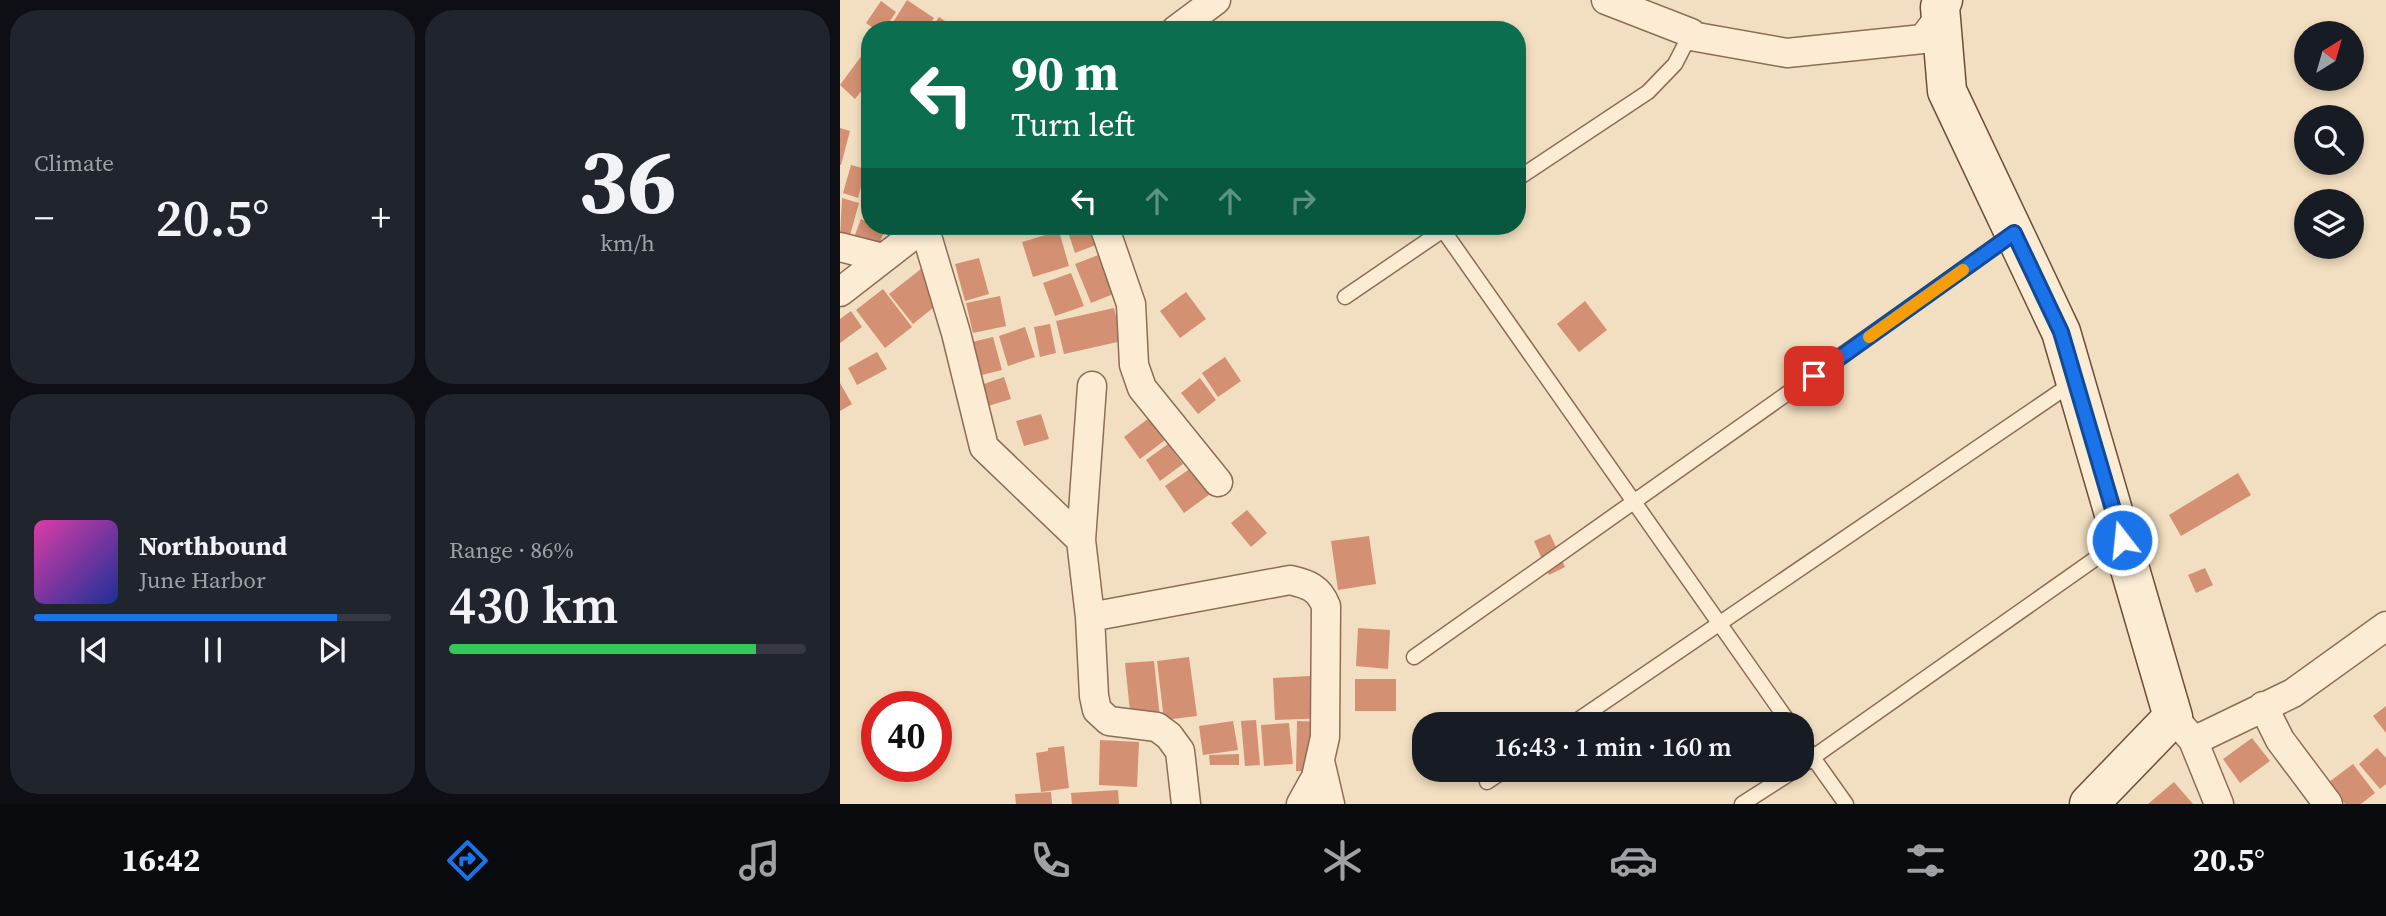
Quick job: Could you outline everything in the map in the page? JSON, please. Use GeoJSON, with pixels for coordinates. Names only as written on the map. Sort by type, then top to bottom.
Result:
{"type":"FeatureCollection","features":[{"type":"Feature","properties":{"kind":"street"},"geometry":{"type":"LineString","coordinates":[[1606,0],[1691,33],[1691,36],[1787,53],[1923,39],[1942,8]]}},
{"type":"Feature","properties":{"kind":"street"},"geometry":{"type":"LineString","coordinates":[[1187,21],[1213,1]]}},
{"type":"Feature","properties":{"kind":"street"},"geometry":{"type":"LineString","coordinates":[[1942,8],[1947,91],[2061,332],[2122,540],[2183,729],[2219,804]]}},
{"type":"Feature","properties":{"kind":"street"},"geometry":{"type":"LineString","coordinates":[[840,292],[912,235]]}},
{"type":"Feature","properties":{"kind":"street"},"geometry":{"type":"LineString","coordinates":[[927,235],[956,333],[984,447],[1081,540]]}},
{"type":"Feature","properties":{"kind":"street"},"geometry":{"type":"LineString","coordinates":[[1107,235],[1130,304],[1134,365],[1142,388],[1218,482]]}},
{"type":"Feature","properties":{"kind":"street"},"geometry":{"type":"LineString","coordinates":[[840,247],[883,258]]}},
{"type":"Feature","properties":{"kind":"street"},"geometry":{"type":"LineString","coordinates":[[1092,386],[1081,540],[1090,617],[1094,696],[1097,709],[1109,721],[1157,727],[1169,736],[1180,751],[1185,804]]}},
{"type":"Feature","properties":{"kind":"street"},"geometry":{"type":"LineString","coordinates":[[1090,617],[1290,580],[1306,583],[1321,593],[1326,606],[1325,737],[1316,777],[1301,804]]}},
{"type":"Feature","properties":{"kind":"street"},"geometry":{"type":"LineString","coordinates":[[2089,804],[2183,729],[2263,706],[2292,693],[2386,626]]}},
{"type":"Feature","properties":{"kind":"street"},"geometry":{"type":"LineString","coordinates":[[2263,706],[2280,740],[2329,804]]}},
{"type":"Feature","properties":{"kind":"street"},"geometry":{"type":"LineString","coordinates":[[1320,761],[1330,804]]}},
{"type":"Feature","properties":{"kind":"lane"},"geometry":{"type":"LineString","coordinates":[[1526,173],[1648,92],[1675,64],[1691,33]]}},
{"type":"Feature","properties":{"kind":"lane"},"geometry":{"type":"LineString","coordinates":[[1414,657],[2014,233]]}},
{"type":"Feature","properties":{"kind":"lane"},"geometry":{"type":"LineString","coordinates":[[1345,297],[1436,235]]}},
{"type":"Feature","properties":{"kind":"lane"},"geometry":{"type":"LineString","coordinates":[[1451,235],[1782,712]]}},
{"type":"Feature","properties":{"kind":"lane"},"geometry":{"type":"LineString","coordinates":[[1590,712],[2075,381]]}},
{"type":"Feature","properties":{"kind":"lane"},"geometry":{"type":"LineString","coordinates":[[1814,758],[2122,540]]}},
{"type":"Feature","properties":{"kind":"lane"},"geometry":{"type":"LineString","coordinates":[[1814,769],[1846,804]]}},
{"type":"Feature","properties":{"kind":"lane"},"geometry":{"type":"LineString","coordinates":[[1742,804],[1776,782]]}},
{"type":"Feature","properties":{"kind":"building"},"geometry":{"type":"Polygon","coordinates":[[[907,0],[934,18],[932,21],[894,21],[907,0]]]}},
{"type":"Feature","properties":{"kind":"building"},"geometry":{"type":"Polygon","coordinates":[[[881,1],[896,12],[890,21],[867,21],[881,1]]]}},
{"type":"Feature","properties":{"kind":"building"},"geometry":{"type":"Polygon","coordinates":[[[861,56],[861,91],[855,99],[840,85],[861,56]]]}},
{"type":"Feature","properties":{"kind":"building"},"geometry":{"type":"Polygon","coordinates":[[[840,128],[850,131],[841,165],[840,165],[840,128]]]}},
{"type":"Feature","properties":{"kind":"building"},"geometry":{"type":"Polygon","coordinates":[[[851,165],[861,168],[858,198],[843,193],[851,165]]]}},
{"type":"Feature","properties":{"kind":"building"},"geometry":{"type":"Polygon","coordinates":[[[842,198],[859,203],[849,239],[840,237],[842,198]]]}},
{"type":"Feature","properties":{"kind":"building"},"geometry":{"type":"Polygon","coordinates":[[[861,219],[861,235],[883,235],[878,249],[853,240],[861,219]]]}},
{"type":"Feature","properties":{"kind":"building"},"geometry":{"type":"Polygon","coordinates":[[[1046,235],[1060,235],[1069,266],[1033,277],[1022,242],[1046,235]]]}},
{"type":"Feature","properties":{"kind":"building"},"geometry":{"type":"Polygon","coordinates":[[[1069,235],[1098,235],[1101,243],[1075,253],[1069,235]]]}},
{"type":"Feature","properties":{"kind":"building"},"geometry":{"type":"Polygon","coordinates":[[[1106,252],[1121,291],[1091,303],[1075,264],[1106,252]]]}},
{"type":"Feature","properties":{"kind":"building"},"geometry":{"type":"Polygon","coordinates":[[[979,258],[989,294],[965,301],[955,264],[979,258]]]}},
{"type":"Feature","properties":{"kind":"building"},"geometry":{"type":"Polygon","coordinates":[[[921,269],[944,299],[913,324],[889,294],[921,269]]]}},
{"type":"Feature","properties":{"kind":"building"},"geometry":{"type":"Polygon","coordinates":[[[1071,273],[1084,306],[1055,316],[1043,283],[1071,273]]]}},
{"type":"Feature","properties":{"kind":"building"},"geometry":{"type":"Polygon","coordinates":[[[883,289],[912,327],[885,348],[856,310],[883,289]]]}},
{"type":"Feature","properties":{"kind":"building"},"geometry":{"type":"Polygon","coordinates":[[[1186,292],[1206,319],[1180,338],[1160,311],[1186,292]]]}},
{"type":"Feature","properties":{"kind":"building"},"geometry":{"type":"Polygon","coordinates":[[[1000,296],[1006,326],[973,333],[966,303],[1000,296]]]}},
{"type":"Feature","properties":{"kind":"building"},"geometry":{"type":"Polygon","coordinates":[[[1585,301],[1607,330],[1579,352],[1557,324],[1585,301]]]}},
{"type":"Feature","properties":{"kind":"building"},"geometry":{"type":"Polygon","coordinates":[[[1114,308],[1122,341],[1064,354],[1056,321],[1114,308]]]}},
{"type":"Feature","properties":{"kind":"building"},"geometry":{"type":"Polygon","coordinates":[[[851,311],[862,327],[840,343],[840,319],[851,311]]]}},
{"type":"Feature","properties":{"kind":"building"},"geometry":{"type":"Polygon","coordinates":[[[1050,324],[1056,353],[1040,357],[1034,327],[1050,324]]]}},
{"type":"Feature","properties":{"kind":"building"},"geometry":{"type":"Polygon","coordinates":[[[1025,327],[1035,357],[1008,366],[999,336],[1025,327]]]}},
{"type":"Feature","properties":{"kind":"building"},"geometry":{"type":"Polygon","coordinates":[[[993,337],[1002,370],[978,376],[968,343],[993,337]]]}},
{"type":"Feature","properties":{"kind":"building"},"geometry":{"type":"Polygon","coordinates":[[[877,352],[887,369],[857,385],[848,368],[877,352]]]}},
{"type":"Feature","properties":{"kind":"building"},"geometry":{"type":"Polygon","coordinates":[[[1225,357],[1241,381],[1218,397],[1202,373],[1225,357]]]}},
{"type":"Feature","properties":{"kind":"building"},"geometry":{"type":"Polygon","coordinates":[[[1004,377],[1011,399],[985,407],[978,386],[1004,377]]]}},
{"type":"Feature","properties":{"kind":"building"},"geometry":{"type":"Polygon","coordinates":[[[1200,378],[1216,400],[1198,414],[1181,393],[1200,378]]]}},
{"type":"Feature","properties":{"kind":"building"},"geometry":{"type":"Polygon","coordinates":[[[840,383],[852,404],[840,411],[840,383]]]}},
{"type":"Feature","properties":{"kind":"building"},"geometry":{"type":"Polygon","coordinates":[[[1041,414],[1049,439],[1024,446],[1016,421],[1041,414]]]}},
{"type":"Feature","properties":{"kind":"building"},"geometry":{"type":"Polygon","coordinates":[[[1153,415],[1169,437],[1140,459],[1124,437],[1153,415]]]}},
{"type":"Feature","properties":{"kind":"building"},"geometry":{"type":"Polygon","coordinates":[[[1168,444],[1183,464],[1160,481],[1146,460],[1168,444]]]}},
{"type":"Feature","properties":{"kind":"building"},"geometry":{"type":"Polygon","coordinates":[[[1191,468],[1210,494],[1184,513],[1165,486],[1191,468]]]}},
{"type":"Feature","properties":{"kind":"building"},"geometry":{"type":"Polygon","coordinates":[[[2238,473],[2251,495],[2181,536],[2169,515],[2238,473]]]}},
{"type":"Feature","properties":{"kind":"building"},"geometry":{"type":"Polygon","coordinates":[[[1247,510],[1267,533],[1251,547],[1231,523],[1247,510]]]}},
{"type":"Feature","properties":{"kind":"building"},"geometry":{"type":"Polygon","coordinates":[[[1550,534],[1565,567],[1549,575],[1534,541],[1550,534]]]}},
{"type":"Feature","properties":{"kind":"building"},"geometry":{"type":"Polygon","coordinates":[[[1369,536],[1376,584],[1338,590],[1331,541],[1369,536]]]}},
{"type":"Feature","properties":{"kind":"building"},"geometry":{"type":"Polygon","coordinates":[[[2205,568],[2213,585],[2196,593],[2188,575],[2205,568]]]}},
{"type":"Feature","properties":{"kind":"building"},"geometry":{"type":"Polygon","coordinates":[[[1358,628],[1390,630],[1388,669],[1356,666],[1358,628]]]}},
{"type":"Feature","properties":{"kind":"building"},"geometry":{"type":"Polygon","coordinates":[[[1189,657],[1197,716],[1164,720],[1157,661],[1189,657]]]}},
{"type":"Feature","properties":{"kind":"building"},"geometry":{"type":"Polygon","coordinates":[[[1154,661],[1160,718],[1131,721],[1125,663],[1154,661]]]}},
{"type":"Feature","properties":{"kind":"building"},"geometry":{"type":"Polygon","coordinates":[[[1327,675],[1330,718],[1275,720],[1273,678],[1327,675]]]}},
{"type":"Feature","properties":{"kind":"building"},"geometry":{"type":"Polygon","coordinates":[[[1355,679],[1396,679],[1396,711],[1355,711],[1355,679]]]}},
{"type":"Feature","properties":{"kind":"building"},"geometry":{"type":"Polygon","coordinates":[[[2386,706],[2386,733],[2373,716],[2386,706]]]}},
{"type":"Feature","properties":{"kind":"building"},"geometry":{"type":"Polygon","coordinates":[[[1256,720],[1260,765],[1245,766],[1241,721],[1256,720]]]}},
{"type":"Feature","properties":{"kind":"building"},"geometry":{"type":"Polygon","coordinates":[[[1233,721],[1238,750],[1203,755],[1199,726],[1233,721]]]}},
{"type":"Feature","properties":{"kind":"building"},"geometry":{"type":"Polygon","coordinates":[[[1297,721],[1330,722],[1329,772],[1296,771],[1297,721]]]}},
{"type":"Feature","properties":{"kind":"building"},"geometry":{"type":"Polygon","coordinates":[[[1289,723],[1293,764],[1264,766],[1261,725],[1289,723]]]}},
{"type":"Feature","properties":{"kind":"building"},"geometry":{"type":"Polygon","coordinates":[[[2252,738],[2270,761],[2240,783],[2223,759],[2252,738]]]}},
{"type":"Feature","properties":{"kind":"building"},"geometry":{"type":"Polygon","coordinates":[[[1100,740],[1139,742],[1137,787],[1099,785],[1100,740]]]}},
{"type":"Feature","properties":{"kind":"building"},"geometry":{"type":"Polygon","coordinates":[[[1064,746],[1069,788],[1041,792],[1036,753],[1064,746]]]}},
{"type":"Feature","properties":{"kind":"building"},"geometry":{"type":"Polygon","coordinates":[[[2377,748],[2386,758],[2386,784],[2380,789],[2359,764],[2377,748]]]}},
{"type":"Feature","properties":{"kind":"building"},"geometry":{"type":"Polygon","coordinates":[[[1239,754],[1239,765],[1210,765],[1209,755],[1239,754]]]}},
{"type":"Feature","properties":{"kind":"building"},"geometry":{"type":"Polygon","coordinates":[[[2353,764],[2375,793],[2361,804],[2345,804],[2329,782],[2353,764]]]}},
{"type":"Feature","properties":{"kind":"building"},"geometry":{"type":"Polygon","coordinates":[[[2174,782],[2193,804],[2148,804],[2174,782]]]}},
{"type":"Feature","properties":{"kind":"building"},"geometry":{"type":"Polygon","coordinates":[[[1118,790],[1119,804],[1072,804],[1071,793],[1118,790]]]}},
{"type":"Feature","properties":{"kind":"building"},"geometry":{"type":"Polygon","coordinates":[[[1051,792],[1052,804],[1016,804],[1015,794],[1051,792]]]}},
{"type":"Feature","properties":{"kind":"slow traffic"},"geometry":{"type":"LineString","coordinates":[[1869,337],[1963,270]]}},
{"type":"Feature","properties":{"kind":"route"},"geometry":{"type":"LineString","coordinates":[[1814,376],[2014,233],[2061,332],[2122,540]]}}]}
